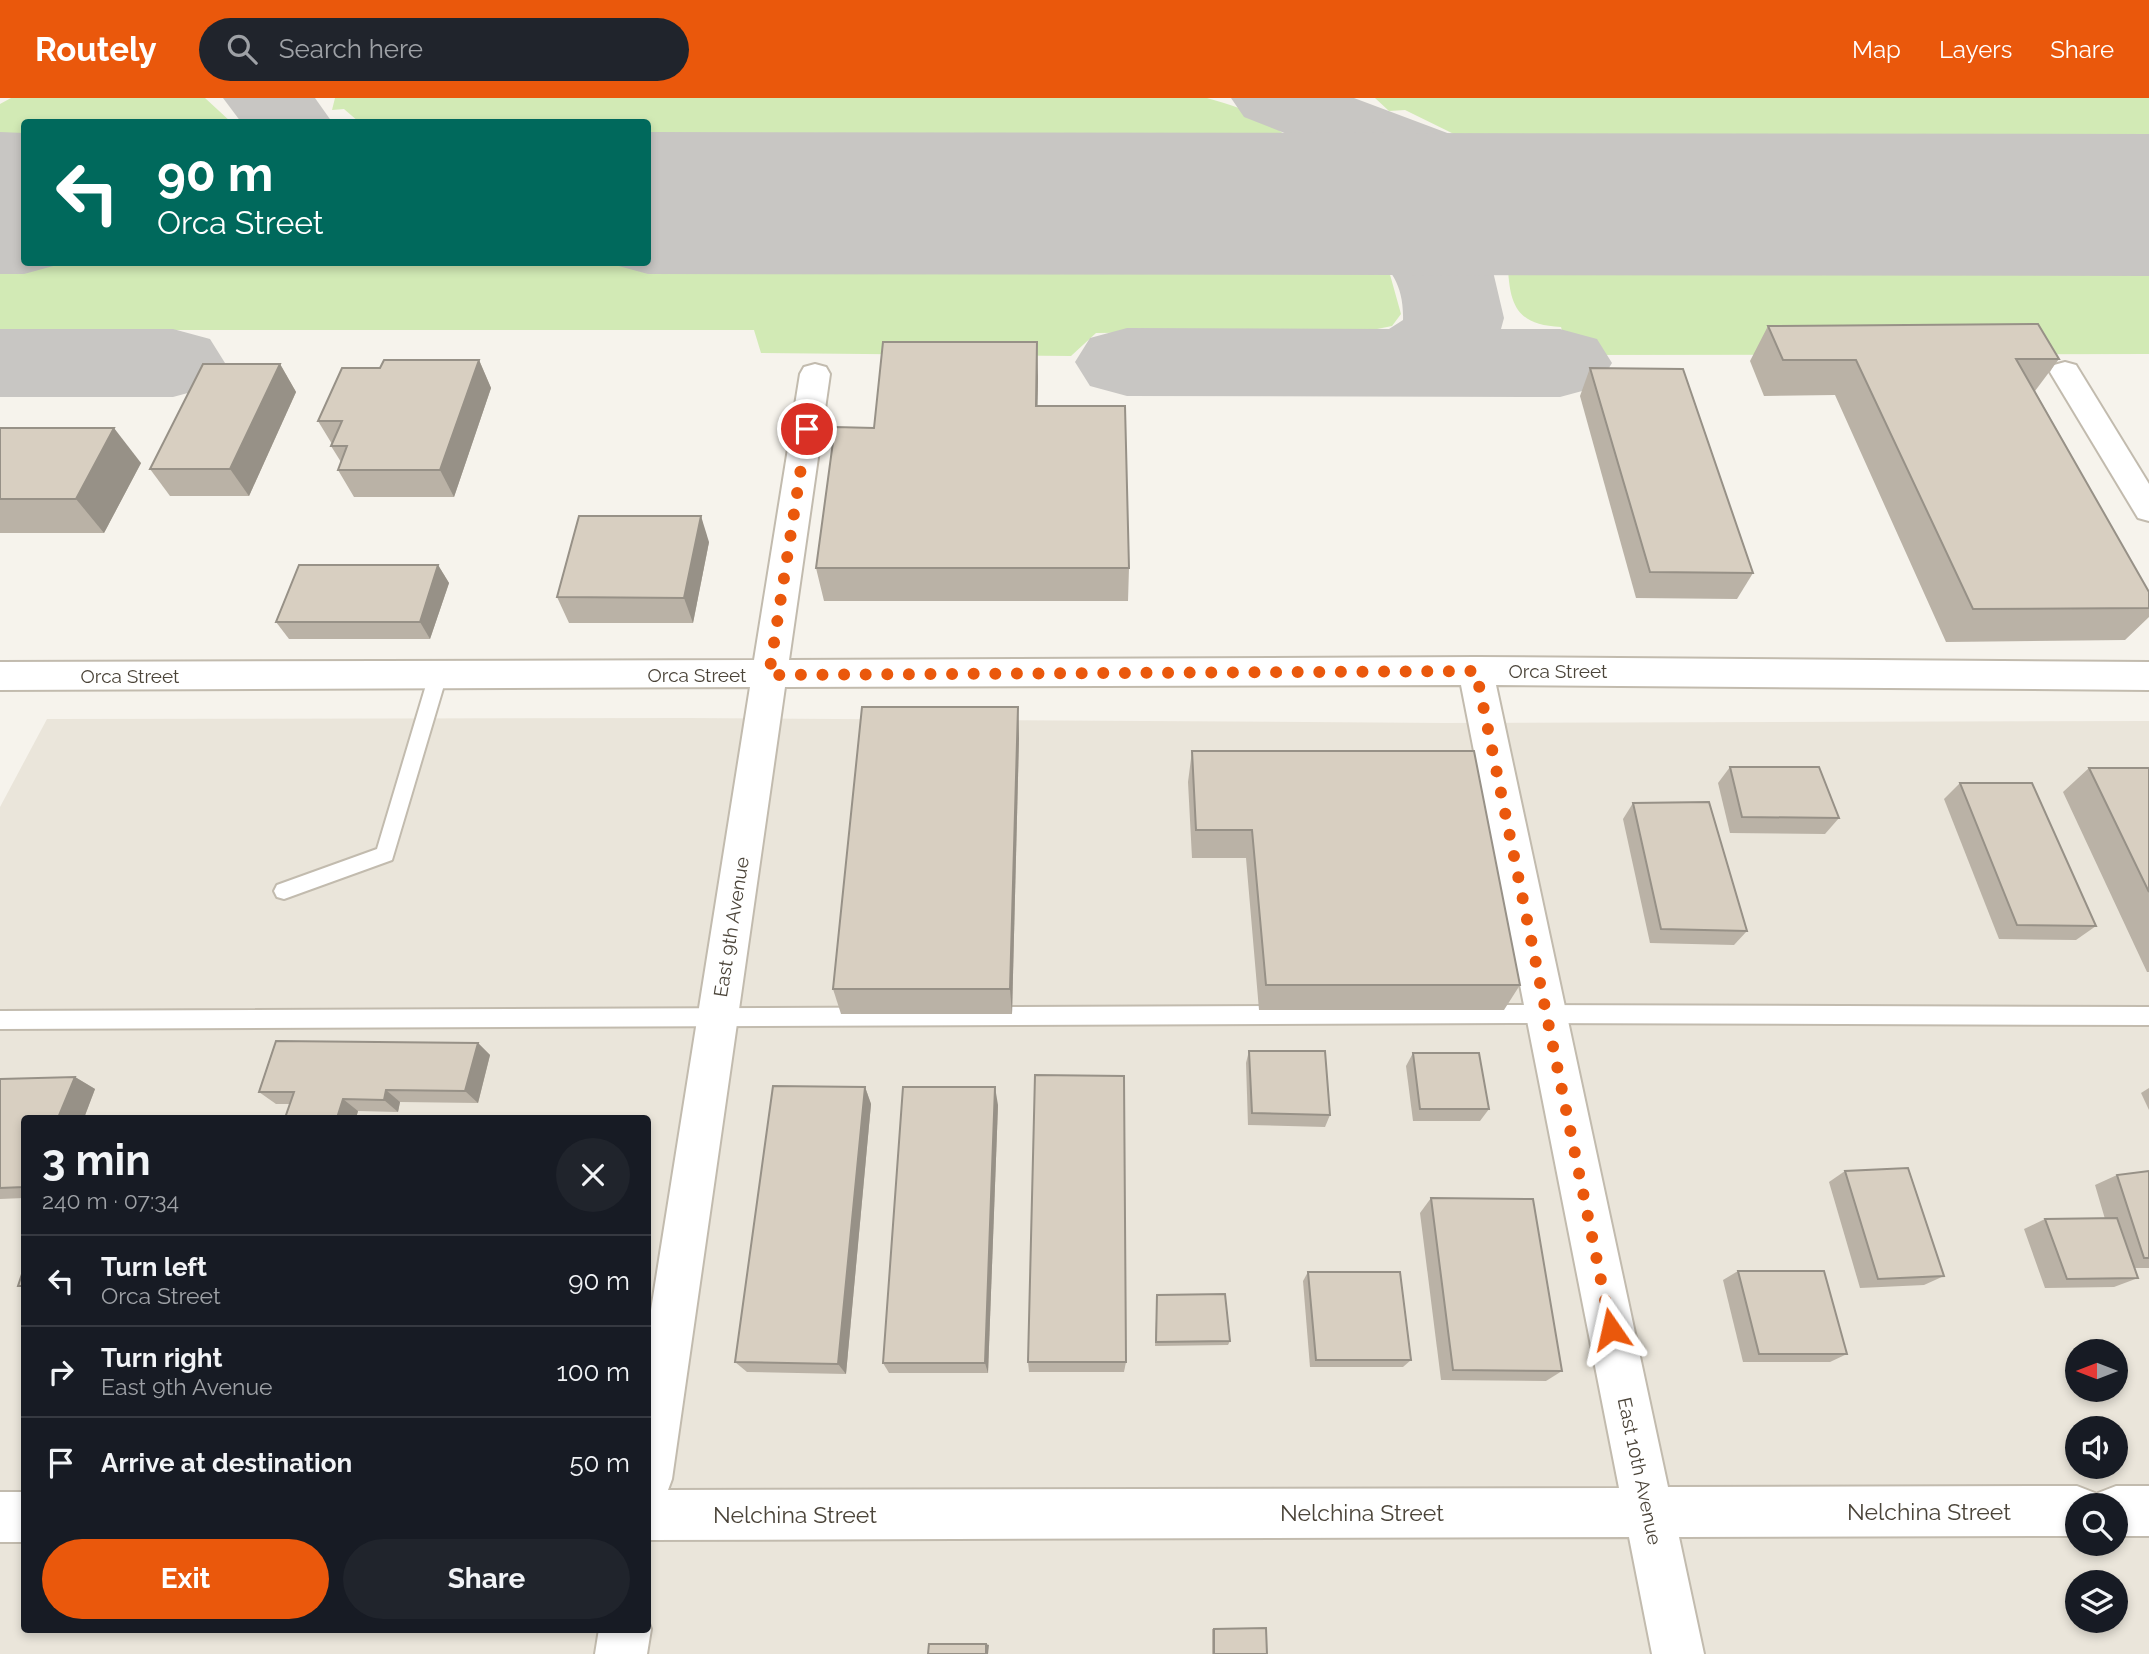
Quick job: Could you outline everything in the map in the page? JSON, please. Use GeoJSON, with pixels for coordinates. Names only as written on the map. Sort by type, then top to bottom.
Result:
{"type":"FeatureCollection","features":[{"type":"Feature","properties":{"kind":"street"},"geometry":{"type":"LineString","coordinates":[[2065,372],[2149,510]]}},
{"type":"Feature","properties":{"kind":"street","name":"East 9th Avenue"},"geometry":{"type":"LineString","coordinates":[[651,1459],[815,374]]}},
{"type":"Feature","properties":{"kind":"street","name":"Orca Street"},"geometry":{"type":"LineString","coordinates":[[5,685],[438,675],[1476,671],[2149,676]]}},
{"type":"Feature","properties":{"kind":"street","name":"East 10th Avenue"},"geometry":{"type":"LineString","coordinates":[[1476,671],[1678,1654]]}},
{"type":"Feature","properties":{"kind":"street","name":"Nelchina Street"},"geometry":{"type":"LineString","coordinates":[[651,1515],[2065,1511]]}},
{"type":"Feature","properties":{"kind":"street"},"geometry":{"type":"LineString","coordinates":[[2128,1511],[2149,1511]]}},
{"type":"Feature","properties":{"kind":"street"},"geometry":{"type":"LineString","coordinates":[[0,1517],[21,1517]]}},
{"type":"Feature","properties":{"kind":"street"},"geometry":{"type":"LineString","coordinates":[[621,1654],[624,1633]]}},
{"type":"Feature","properties":{"kind":"lane"},"geometry":{"type":"LineString","coordinates":[[284,891],[385,854],[438,675]]}},
{"type":"Feature","properties":{"kind":"lane"},"geometry":{"type":"LineString","coordinates":[[0,1020],[1546,1014],[2149,1016]]}},
{"type":"Feature","properties":{"kind":"shaded area"},"geometry":{"type":"Polygon","coordinates":[[[688,718],[1444,723],[2149,721],[2149,1654],[0,1654],[0,807],[47,719],[688,718]]]}},
{"type":"Feature","properties":{"kind":"green space"},"geometry":{"type":"Polygon","coordinates":[[[11,98],[205,98],[228,119],[21,119],[21,159],[0,156],[0,104],[11,98]]]}},
{"type":"Feature","properties":{"kind":"green space"},"geometry":{"type":"Polygon","coordinates":[[[335,98],[1207,98],[1246,111],[1271,124],[1298,153],[1249,162],[651,159],[651,119],[356,119],[344,109],[332,110],[335,98]]]}},
{"type":"Feature","properties":{"kind":"green space"},"geometry":{"type":"Polygon","coordinates":[[[1375,98],[2149,98],[2149,163],[1547,158],[1462,138],[1405,110],[1389,111],[1375,98]]]}},
{"type":"Feature","properties":{"kind":"green space"},"geometry":{"type":"Polygon","coordinates":[[[0,254],[21,254],[21,266],[651,266],[651,254],[1344,254],[1364,256],[1389,271],[1401,314],[1392,326],[1372,330],[1096,333],[1071,356],[761,353],[754,330],[0,330],[0,254]]]}},
{"type":"Feature","properties":{"kind":"green space"},"geometry":{"type":"Polygon","coordinates":[[[1574,255],[2149,255],[2149,354],[1569,355],[1561,327],[1535,323],[1520,312],[1511,294],[1508,268],[1531,259],[1574,255]]]}},
{"type":"Feature","properties":{"kind":"building"},"geometry":{"type":"Polygon","coordinates":[[[2038,324],[2059,359],[2016,359],[2149,592],[2149,608],[1973,609],[1856,360],[1783,360],[1768,326],[2038,324]]]}},
{"type":"Feature","properties":{"kind":"building"},"geometry":{"type":"Polygon","coordinates":[[[883,342],[1037,342],[1036,406],[1125,406],[1129,568],[816,568],[835,427],[874,428],[883,342]]]}},
{"type":"Feature","properties":{"kind":"building"},"geometry":{"type":"Polygon","coordinates":[[[384,360],[479,360],[440,470],[338,470],[347,446],[331,446],[342,421],[318,421],[342,368],[380,368],[384,360]]]}},
{"type":"Feature","properties":{"kind":"building"},"geometry":{"type":"Polygon","coordinates":[[[203,364],[280,364],[230,469],[150,469],[203,364]]]}},
{"type":"Feature","properties":{"kind":"building"},"geometry":{"type":"Polygon","coordinates":[[[1590,368],[1683,369],[1753,573],[1650,572],[1590,368]]]}},
{"type":"Feature","properties":{"kind":"building"},"geometry":{"type":"Polygon","coordinates":[[[0,428],[114,428],[76,499],[0,499],[0,428]]]}},
{"type":"Feature","properties":{"kind":"building"},"geometry":{"type":"Polygon","coordinates":[[[579,516],[701,516],[684,598],[557,597],[579,516]]]}},
{"type":"Feature","properties":{"kind":"building"},"geometry":{"type":"Polygon","coordinates":[[[299,565],[438,565],[420,622],[276,622],[299,565]]]}},
{"type":"Feature","properties":{"kind":"building"},"geometry":{"type":"Polygon","coordinates":[[[862,707],[1018,707],[1010,989],[833,989],[862,707]]]}},
{"type":"Feature","properties":{"kind":"building"},"geometry":{"type":"Polygon","coordinates":[[[1192,751],[1474,751],[1520,985],[1266,985],[1252,830],[1196,830],[1192,751]]]}},
{"type":"Feature","properties":{"kind":"building"},"geometry":{"type":"Polygon","coordinates":[[[1730,767],[1819,767],[1839,818],[1742,817],[1730,767]]]}},
{"type":"Feature","properties":{"kind":"building"},"geometry":{"type":"Polygon","coordinates":[[[2089,768],[2149,768],[2149,892],[2089,768]]]}},
{"type":"Feature","properties":{"kind":"building"},"geometry":{"type":"Polygon","coordinates":[[[1960,783],[2032,783],[2096,926],[2017,925],[1960,783]]]}},
{"type":"Feature","properties":{"kind":"building"},"geometry":{"type":"Polygon","coordinates":[[[1709,802],[1747,931],[1661,929],[1633,803],[1709,802]]]}},
{"type":"Feature","properties":{"kind":"building"},"geometry":{"type":"Polygon","coordinates":[[[276,1041],[478,1043],[465,1091],[386,1090],[384,1100],[343,1099],[338,1115],[286,1115],[294,1092],[259,1092],[276,1041]]]}},
{"type":"Feature","properties":{"kind":"building"},"geometry":{"type":"Polygon","coordinates":[[[1249,1051],[1325,1051],[1330,1115],[1252,1113],[1249,1051]]]}},
{"type":"Feature","properties":{"kind":"building"},"geometry":{"type":"Polygon","coordinates":[[[1413,1053],[1479,1053],[1489,1109],[1420,1109],[1413,1053]]]}},
{"type":"Feature","properties":{"kind":"building"},"geometry":{"type":"Polygon","coordinates":[[[1035,1075],[1124,1076],[1126,1362],[1028,1362],[1035,1075]]]}},
{"type":"Feature","properties":{"kind":"building"},"geometry":{"type":"Polygon","coordinates":[[[75,1077],[59,1115],[21,1115],[21,1187],[0,1188],[0,1079],[75,1077]]]}},
{"type":"Feature","properties":{"kind":"building"},"geometry":{"type":"Polygon","coordinates":[[[773,1086],[865,1087],[838,1364],[735,1362],[773,1086]]]}},
{"type":"Feature","properties":{"kind":"building"},"geometry":{"type":"Polygon","coordinates":[[[903,1087],[995,1087],[985,1363],[883,1363],[903,1087]]]}},
{"type":"Feature","properties":{"kind":"building"},"geometry":{"type":"Polygon","coordinates":[[[1908,1168],[1944,1276],[1878,1279],[1845,1171],[1908,1168]]]}},
{"type":"Feature","properties":{"kind":"building"},"geometry":{"type":"Polygon","coordinates":[[[2149,1171],[2149,1258],[2144,1258],[2117,1175],[2149,1171]]]}},
{"type":"Feature","properties":{"kind":"building"},"geometry":{"type":"Polygon","coordinates":[[[1431,1198],[1533,1199],[1562,1371],[1453,1370],[1431,1198]]]}},
{"type":"Feature","properties":{"kind":"building"},"geometry":{"type":"Polygon","coordinates":[[[2117,1218],[2138,1278],[2067,1279],[2045,1219],[2117,1218]]]}},
{"type":"Feature","properties":{"kind":"building"},"geometry":{"type":"Polygon","coordinates":[[[1738,1271],[1824,1271],[1847,1354],[1759,1354],[1738,1271]]]}},
{"type":"Feature","properties":{"kind":"building"},"geometry":{"type":"Polygon","coordinates":[[[1308,1272],[1400,1272],[1411,1360],[1316,1360],[1308,1272]]]}},
{"type":"Feature","properties":{"kind":"building"},"geometry":{"type":"Polygon","coordinates":[[[1225,1294],[1230,1341],[1156,1342],[1157,1295],[1225,1294]]]}},
{"type":"Feature","properties":{"kind":"building"},"geometry":{"type":"Polygon","coordinates":[[[1266,1628],[1267,1654],[1214,1654],[1214,1629],[1266,1628]]]}},
{"type":"Feature","properties":{"kind":"building"},"geometry":{"type":"Polygon","coordinates":[[[929,1644],[986,1644],[986,1654],[928,1654],[929,1644]]]}},
{"type":"Feature","properties":{"kind":"taxiway"},"geometry":{"type":"LineString","coordinates":[[267,98],[285,119]]}},
{"type":"Feature","properties":{"kind":"taxiway"},"geometry":{"type":"LineString","coordinates":[[1275,98],[1397,146]]}},
{"type":"Feature","properties":{"kind":"taxiway"},"geometry":{"type":"LineString","coordinates":[[1395,363],[1423,354],[1439,344],[1446,337],[1454,318],[1422,171],[1397,146]]}},
{"type":"Feature","properties":{"kind":"taxiway"},"geometry":{"type":"LineString","coordinates":[[1397,146],[1520,192],[1603,205]]}},
{"type":"Feature","properties":{"kind":"taxiway"},"geometry":{"type":"LineString","coordinates":[[1269,203],[1344,212],[1391,226],[1412,238],[1430,255],[1445,277]]}},
{"type":"Feature","properties":{"kind":"taxiway"},"geometry":{"type":"LineString","coordinates":[[1127,362],[1395,363]]}},
{"type":"Feature","properties":{"kind":"taxiway"},"geometry":{"type":"LineString","coordinates":[[0,363],[173,363]]}},
{"type":"Feature","properties":{"kind":"taxiway"},"geometry":{"type":"LineString","coordinates":[[1395,363],[1560,363]]}},
{"type":"Feature","properties":{"kind":"runway"},"geometry":{"type":"LineString","coordinates":[[0,203],[21,203]]}},
{"type":"Feature","properties":{"kind":"runway"},"geometry":{"type":"LineString","coordinates":[[651,203],[2149,205]]}},
{"type":"Feature","properties":{"kind":"route"},"geometry":{"type":"LineString","coordinates":[[807,429],[769,675],[1476,671],[1611,1329]]}}]}
